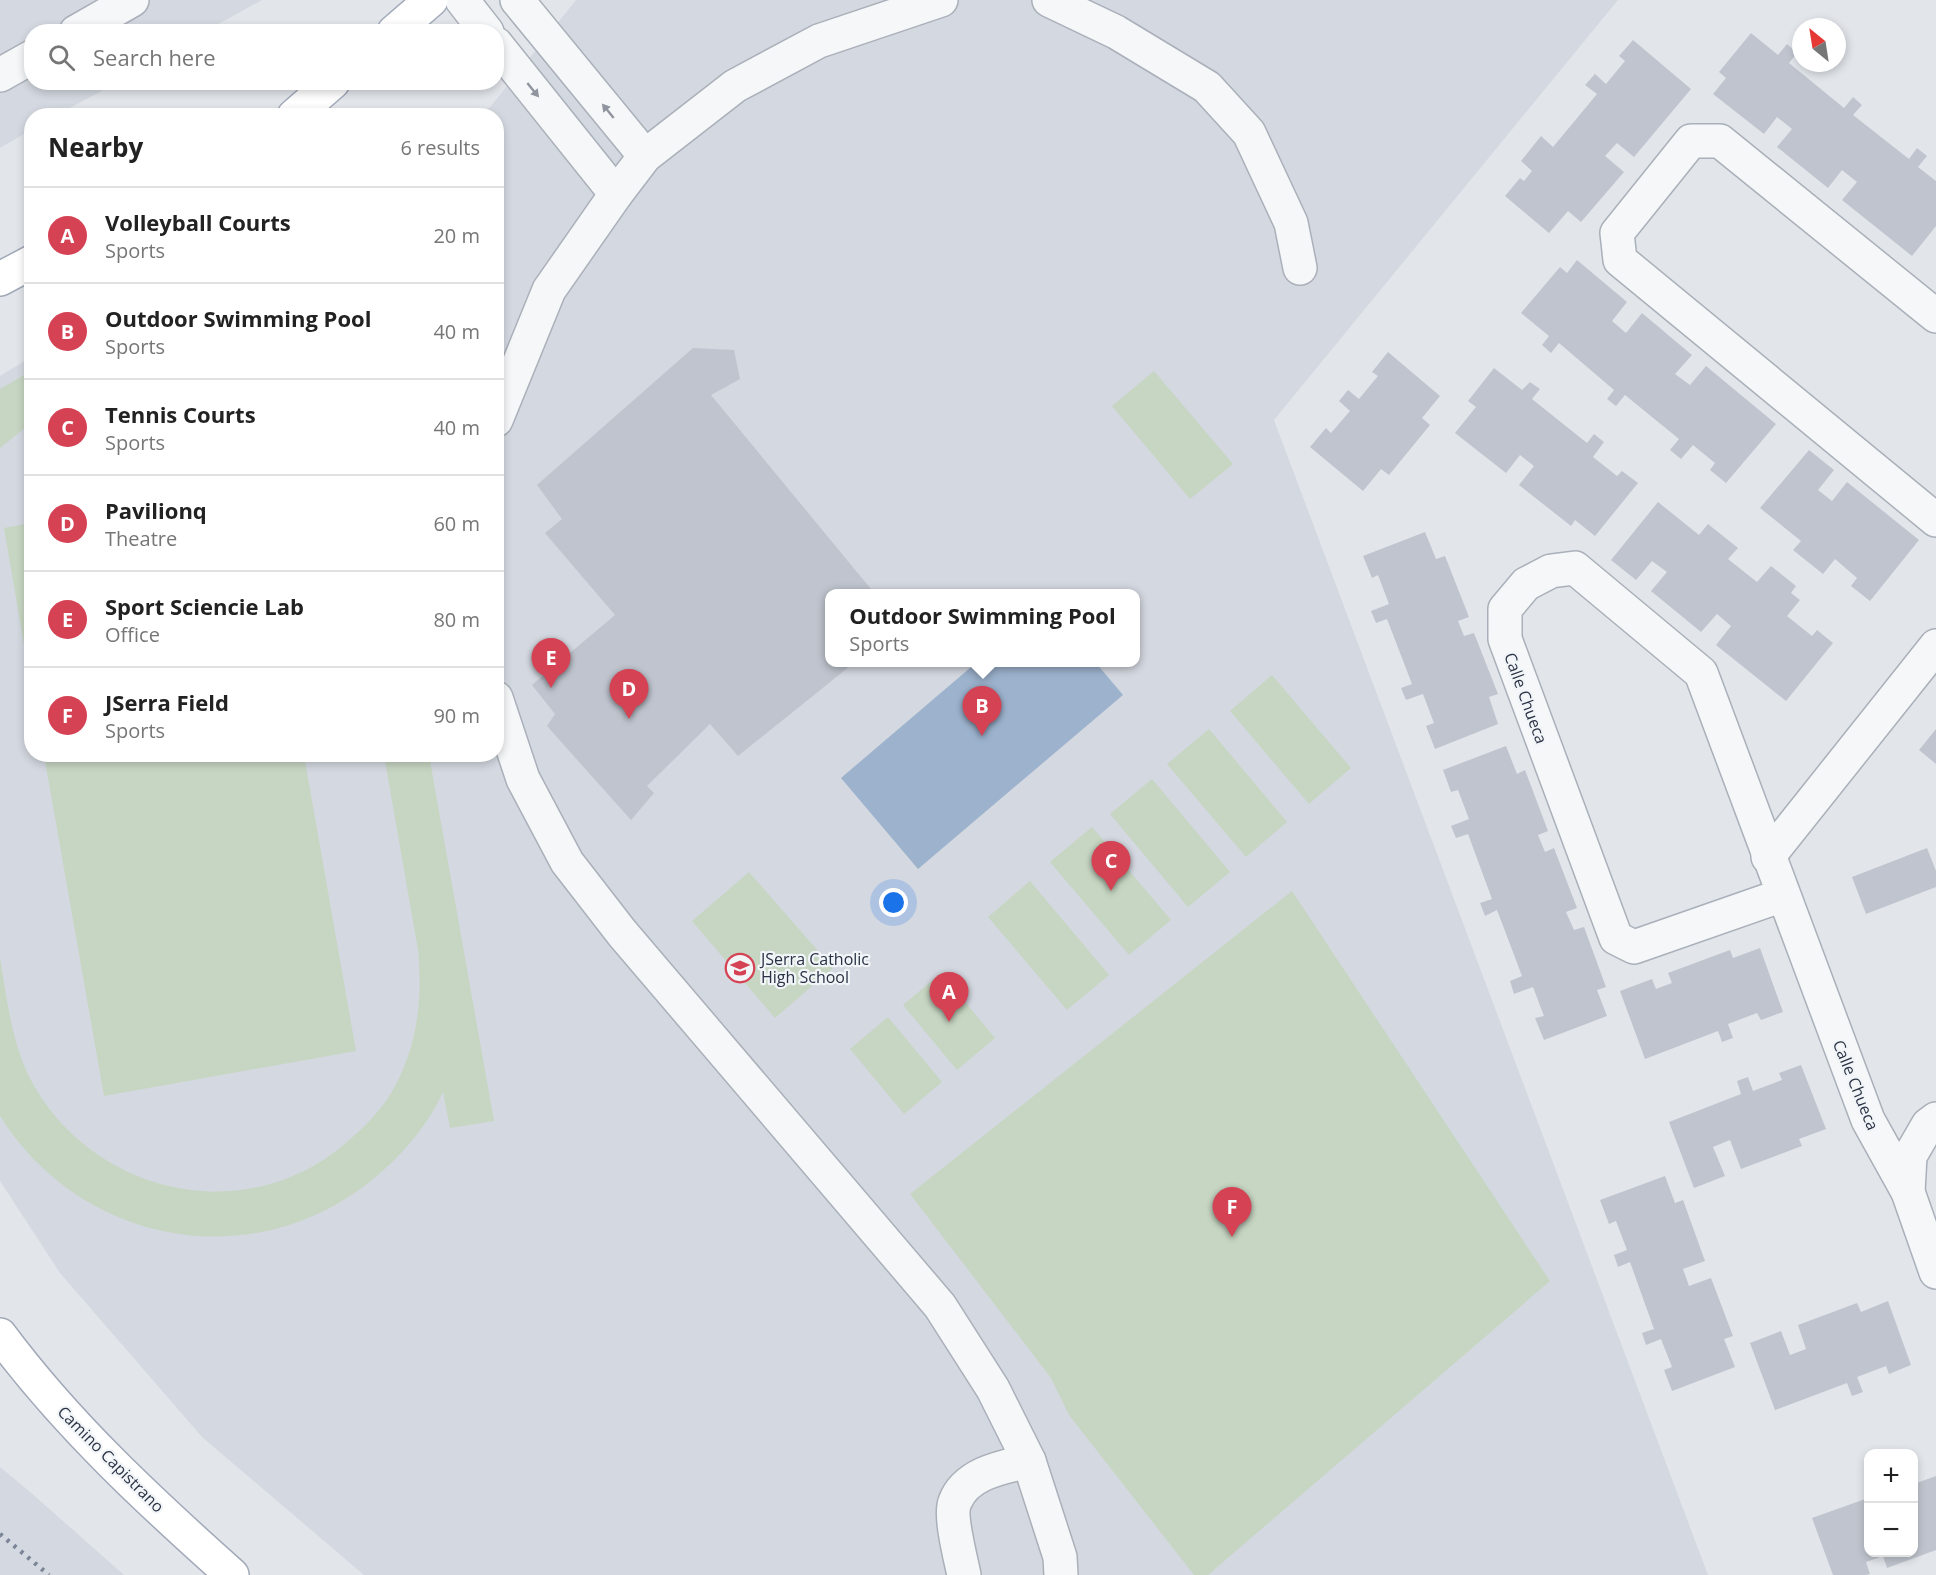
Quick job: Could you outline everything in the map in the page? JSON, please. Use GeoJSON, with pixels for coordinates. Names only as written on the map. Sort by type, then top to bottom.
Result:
{"type":"FeatureCollection","features":[{"type":"Feature","properties":{"kind":"main road"},"geometry":{"type":"LineString","coordinates":[[403,24],[431,0]]}},
{"type":"Feature","properties":{"kind":"main road"},"geometry":{"type":"LineString","coordinates":[[303,108],[324,90]]}},
{"type":"Feature","properties":{"kind":"main road"},"geometry":{"type":"LineString","coordinates":[[0,279],[24,266]]}},
{"type":"Feature","properties":{"kind":"main road","name":"Camino Capistrano"},"geometry":{"type":"LineString","coordinates":[[0,1335],[26,1370],[114,1466],[232,1575]]}},
{"type":"Feature","properties":{"kind":"street"},"geometry":{"type":"LineString","coordinates":[[90,24],[132,0]]}},
{"type":"Feature","properties":{"kind":"street"},"geometry":{"type":"LineString","coordinates":[[462,0],[481,24]]}},
{"type":"Feature","properties":{"kind":"street"},"geometry":{"type":"LineString","coordinates":[[517,0],[645,156]]}},
{"type":"Feature","properties":{"kind":"street"},"geometry":{"type":"LineString","coordinates":[[504,400],[549,290],[645,156],[735,86],[819,41],[941,0]]}},
{"type":"Feature","properties":{"kind":"street"},"geometry":{"type":"LineString","coordinates":[[1049,0],[1116,32],[1207,87],[1249,133],[1291,224],[1300,268]]}},
{"type":"Feature","properties":{"kind":"street"},"geometry":{"type":"LineString","coordinates":[[504,54],[616,194]]}},
{"type":"Feature","properties":{"kind":"street"},"geometry":{"type":"LineString","coordinates":[[0,75],[24,62]]}},
{"type":"Feature","properties":{"kind":"street"},"geometry":{"type":"LineString","coordinates":[[1936,316],[1720,141],[1691,141],[1617,233],[1620,260],[1936,520]]}},
{"type":"Feature","properties":{"kind":"street","name":"Calle Chueca"},"geometry":{"type":"LineString","coordinates":[[1783,895],[1634,947],[1616,938],[1504,639],[1505,609],[1526,584],[1551,571],[1575,568],[1701,673],[1868,1120],[1908,1192],[1936,1272]]}},
{"type":"Feature","properties":{"kind":"street"},"geometry":{"type":"LineString","coordinates":[[1768,857],[1936,646]]}},
{"type":"Feature","properties":{"kind":"street"},"geometry":{"type":"LineString","coordinates":[[504,722],[523,779],[567,862],[622,933],[940,1306],[993,1389],[1029,1461],[1060,1557],[1061,1575]]}},
{"type":"Feature","properties":{"kind":"street"},"geometry":{"type":"LineString","coordinates":[[1908,1192],[1910,1156],[1928,1125],[1936,1119]]}},
{"type":"Feature","properties":{"kind":"street"},"geometry":{"type":"LineString","coordinates":[[964,1575],[956,1540],[954,1503],[966,1485],[992,1470],[1029,1461]]}},
{"type":"Feature","properties":{"kind":"shaded area"},"geometry":{"type":"Polygon","coordinates":[[[0,0],[262,0],[219,24],[24,24],[24,90],[103,90],[70,108],[24,108],[24,134],[0,148],[0,0]]]}},
{"type":"Feature","properties":{"kind":"shaded area","name":"JSerra Catholic High School"},"geometry":{"type":"Polygon","coordinates":[[[576,0],[1618,0],[1274,420],[1708,1575],[364,1575],[202,1437],[60,1273],[0,1181],[0,376],[24,361],[24,762],[504,762],[504,108],[489,108],[576,0]]]}},
{"type":"Feature","properties":{"kind":"shaded area"},"geometry":{"type":"Polygon","coordinates":[[[0,1467],[29,1491],[124,1575],[0,1575],[0,1467]]]}},
{"type":"Feature","properties":{"kind":"green space"},"geometry":{"type":"Polygon","coordinates":[[[1154,371],[1233,464],[1190,499],[1112,406],[1154,371]]]}},
{"type":"Feature","properties":{"kind":"green space"},"geometry":{"type":"Polygon","coordinates":[[[24,375],[24,429],[0,448],[0,389],[24,375]]]}},
{"type":"Feature","properties":{"kind":"green space"},"geometry":{"type":"Polygon","coordinates":[[[24,524],[24,645],[4,528],[24,524]]]}},
{"type":"Feature","properties":{"kind":"green space"},"geometry":{"type":"Polygon","coordinates":[[[1272,675],[1351,768],[1309,804],[1230,711],[1272,675]]]}},
{"type":"Feature","properties":{"kind":"green space"},"geometry":{"type":"Polygon","coordinates":[[[1209,729],[1287,822],[1246,857],[1167,764],[1209,729]]]}},
{"type":"Feature","properties":{"kind":"green space"},"geometry":{"type":"Polygon","coordinates":[[[45,762],[305,762],[356,1051],[104,1096],[45,762]]]}},
{"type":"Feature","properties":{"kind":"green space"},"geometry":{"type":"Polygon","coordinates":[[[385,762],[430,762],[494,1121],[450,1128],[443,1092],[431,1115],[398,1156],[379,1174],[332,1207],[281,1227],[229,1236],[176,1234],[125,1220],[78,1195],[35,1161],[0,1116],[0,958],[15,1039],[33,1084],[61,1123],[95,1153],[135,1175],[178,1188],[222,1191],[266,1185],[309,1168],[348,1141],[372,1119],[401,1074],[412,1044],[418,1013],[420,982],[418,950],[385,762]]]}},
{"type":"Feature","properties":{"kind":"green space"},"geometry":{"type":"Polygon","coordinates":[[[1152,779],[1230,872],[1188,907],[1110,814],[1152,779]]]}},
{"type":"Feature","properties":{"kind":"green space"},"geometry":{"type":"Polygon","coordinates":[[[1092,827],[1171,920],[1129,955],[1050,862],[1092,827]]]}},
{"type":"Feature","properties":{"kind":"green space"},"geometry":{"type":"Polygon","coordinates":[[[749,872],[833,968],[775,1018],[692,921],[749,872]]]}},
{"type":"Feature","properties":{"kind":"green space"},"geometry":{"type":"Polygon","coordinates":[[[1030,881],[1109,975],[1067,1010],[988,917],[1030,881]]]}},
{"type":"Feature","properties":{"kind":"green space"},"geometry":{"type":"Polygon","coordinates":[[[1292,891],[1550,1281],[1208,1575],[1194,1575],[1069,1415],[1051,1378],[910,1194],[1292,891]]]}},
{"type":"Feature","properties":{"kind":"green space"},"geometry":{"type":"Polygon","coordinates":[[[941,973],[995,1038],[957,1070],[903,1005],[941,973]]]}},
{"type":"Feature","properties":{"kind":"green space"},"geometry":{"type":"Polygon","coordinates":[[[888,1017],[942,1082],[904,1114],[850,1049],[888,1017]]]}},
{"type":"Feature","properties":{"kind":"water"},"geometry":{"type":"Polygon","coordinates":[[[971,667],[1099,667],[1123,695],[918,869],[841,778],[971,667]]]}},
{"type":"Feature","properties":{"kind":"building"},"geometry":{"type":"Polygon","coordinates":[[[1751,33],[1778,55],[1787,44],[1792,48],[1792,59],[1789,63],[1792,65],[1792,72],[1800,72],[1844,108],[1853,97],[1862,105],[1853,115],[1909,159],[1917,148],[1927,156],[1918,167],[1936,181],[1936,226],[1912,256],[1842,200],[1857,182],[1842,170],[1828,188],[1777,147],[1792,129],[1777,117],[1764,134],[1713,94],[1726,78],[1719,72],[1751,33]]]}},
{"type":"Feature","properties":{"kind":"building"},"geometry":{"type":"Polygon","coordinates":[[[1633,40],[1691,89],[1634,157],[1617,143],[1605,156],[1624,172],[1581,222],[1568,211],[1549,233],[1505,196],[1520,178],[1524,181],[1532,171],[1521,161],[1541,136],[1553,147],[1597,94],[1585,85],[1595,74],[1606,84],[1625,61],[1619,56],[1633,40]]]}},
{"type":"Feature","properties":{"kind":"building"},"geometry":{"type":"Polygon","coordinates":[[[1577,260],[1627,302],[1612,321],[1626,333],[1642,313],[1692,355],[1675,374],[1690,385],[1706,366],[1776,424],[1726,483],[1710,470],[1715,463],[1693,445],[1681,459],[1670,450],[1679,439],[1625,395],[1616,406],[1607,399],[1614,390],[1559,343],[1551,353],[1542,345],[1549,336],[1521,313],[1560,267],[1567,273],[1577,260]]]}},
{"type":"Feature","properties":{"kind":"building"},"geometry":{"type":"Polygon","coordinates":[[[693,348],[734,350],[740,379],[711,395],[871,589],[825,589],[825,667],[849,667],[738,756],[710,724],[647,786],[654,793],[631,820],[547,726],[555,714],[532,685],[615,615],[545,533],[562,519],[537,485],[693,348]]]}},
{"type":"Feature","properties":{"kind":"building"},"geometry":{"type":"Polygon","coordinates":[[[1388,352],[1440,396],[1422,418],[1430,425],[1389,475],[1381,469],[1363,491],[1310,447],[1326,428],[1331,433],[1350,411],[1339,401],[1348,390],[1359,399],[1378,376],[1372,372],[1388,352]]]}},
{"type":"Feature","properties":{"kind":"building"},"geometry":{"type":"Polygon","coordinates":[[[1494,368],[1522,390],[1530,382],[1540,389],[1532,399],[1587,443],[1594,434],[1604,442],[1593,457],[1617,476],[1622,471],[1638,483],[1595,536],[1575,520],[1571,526],[1519,485],[1534,466],[1520,455],[1506,473],[1455,433],[1476,407],[1468,401],[1494,368]]]}},
{"type":"Feature","properties":{"kind":"building"},"geometry":{"type":"Polygon","coordinates":[[[1809,450],[1834,470],[1818,490],[1832,501],[1847,482],[1919,540],[1870,601],[1851,586],[1857,578],[1835,559],[1823,574],[1793,550],[1801,541],[1760,508],[1809,450]]]}},
{"type":"Feature","properties":{"kind":"building"},"geometry":{"type":"Polygon","coordinates":[[[1658,502],[1699,535],[1708,524],[1738,548],[1728,559],[1757,582],[1771,566],[1796,586],[1791,593],[1800,600],[1787,616],[1812,636],[1817,630],[1833,643],[1786,701],[1716,645],[1731,626],[1717,614],[1701,632],[1651,591],[1667,572],[1652,561],[1636,580],[1611,560],[1658,502]]]}},
{"type":"Feature","properties":{"kind":"building"},"geometry":{"type":"Polygon","coordinates":[[[1425,532],[1436,559],[1445,556],[1469,617],[1458,621],[1464,636],[1474,633],[1498,694],[1489,697],[1498,724],[1435,749],[1426,726],[1434,723],[1423,694],[1406,700],[1401,688],[1412,684],[1387,619],[1376,623],[1371,611],[1389,604],[1378,575],[1372,578],[1363,556],[1425,532]]]}},
{"type":"Feature","properties":{"kind":"building"},"geometry":{"type":"Polygon","coordinates":[[[1936,729],[1936,764],[1919,750],[1936,729]]]}},
{"type":"Feature","properties":{"kind":"building"},"geometry":{"type":"Polygon","coordinates":[[[1506,746],[1517,774],[1525,770],[1548,831],[1538,835],[1545,852],[1554,848],[1577,908],[1566,912],[1574,930],[1584,927],[1606,987],[1597,990],[1607,1016],[1544,1040],[1535,1018],[1544,1016],[1533,987],[1514,994],[1510,981],[1522,976],[1497,910],[1485,916],[1480,903],[1492,899],[1468,834],[1456,838],[1451,826],[1469,819],[1458,790],[1451,792],[1443,770],[1506,746]]]}},
{"type":"Feature","properties":{"kind":"building"},"geometry":{"type":"Polygon","coordinates":[[[1927,848],[1936,871],[1936,887],[1866,914],[1852,877],[1927,848]]]}},
{"type":"Feature","properties":{"kind":"building"},"geometry":{"type":"Polygon","coordinates":[[[1760,948],[1783,1012],[1761,1020],[1757,1013],[1728,1024],[1733,1038],[1722,1042],[1718,1031],[1645,1059],[1620,991],[1652,979],[1656,989],[1672,983],[1668,973],[1730,950],[1733,958],[1760,948]]]}},
{"type":"Feature","properties":{"kind":"building"},"geometry":{"type":"Polygon","coordinates":[[[1801,1065],[1826,1129],[1799,1139],[1802,1146],[1741,1169],[1730,1140],[1713,1147],[1725,1176],[1694,1188],[1669,1122],[1741,1094],[1737,1081],[1748,1077],[1753,1091],[1782,1080],[1779,1073],[1801,1065]]]}},
{"type":"Feature","properties":{"kind":"building"},"geometry":{"type":"Polygon","coordinates":[[[1665,1176],[1675,1203],[1683,1200],[1705,1261],[1683,1269],[1689,1286],[1711,1278],[1733,1336],[1724,1339],[1735,1367],[1672,1391],[1664,1370],[1672,1367],[1661,1339],[1646,1345],[1642,1333],[1654,1329],[1630,1262],[1618,1267],[1614,1255],[1627,1250],[1616,1221],[1609,1224],[1600,1200],[1665,1176]]]}},
{"type":"Feature","properties":{"kind":"building"},"geometry":{"type":"Polygon","coordinates":[[[1888,1301],[1911,1365],[1889,1374],[1886,1366],[1857,1377],[1863,1392],[1852,1396],[1847,1383],[1775,1410],[1750,1343],[1781,1331],[1790,1355],[1806,1349],[1798,1325],[1857,1303],[1861,1312],[1888,1301]]]}},
{"type":"Feature","properties":{"kind":"building"},"geometry":{"type":"Polygon","coordinates":[[[1936,1476],[1936,1550],[1918,1557],[1918,1503],[1918,1483],[1936,1476]]]}},
{"type":"Feature","properties":{"kind":"building"},"geometry":{"type":"Polygon","coordinates":[[[1864,1499],[1864,1557],[1880,1557],[1866,1562],[1870,1574],[1833,1575],[1812,1518],[1864,1499]]]}},
{"type":"Feature","properties":{"kind":"building"},"geometry":{"type":"Polygon","coordinates":[[[1883,1557],[1917,1557],[1887,1568],[1883,1557]]]}},
{"type":"Feature","properties":{"kind":"railway"},"geometry":{"type":"LineString","coordinates":[[0,1534],[49,1575]]}},
{"type":"Feature","properties":{"kind":"place","name":"Sport Sciencie Lab"},"geometry":{"type":"Point","coordinates":[551,688]}},
{"type":"Feature","properties":{"kind":"place","name":"Pavilionq"},"geometry":{"type":"Point","coordinates":[629,719]}},
{"type":"Feature","properties":{"kind":"place","name":"Outdoor Swimming Pool"},"geometry":{"type":"Point","coordinates":[982,736]}},
{"type":"Feature","properties":{"kind":"place","name":"Tennis Courts"},"geometry":{"type":"Point","coordinates":[1111,891]}},
{"type":"Feature","properties":{"kind":"place","name":"JSerra Catholic High School"},"geometry":{"type":"Point","coordinates":[740,968]}},
{"type":"Feature","properties":{"kind":"place","name":"Volleyball Courts"},"geometry":{"type":"Point","coordinates":[949,1022]}},
{"type":"Feature","properties":{"kind":"place","name":"JSerra Field"},"geometry":{"type":"Point","coordinates":[1232,1237]}}]}
